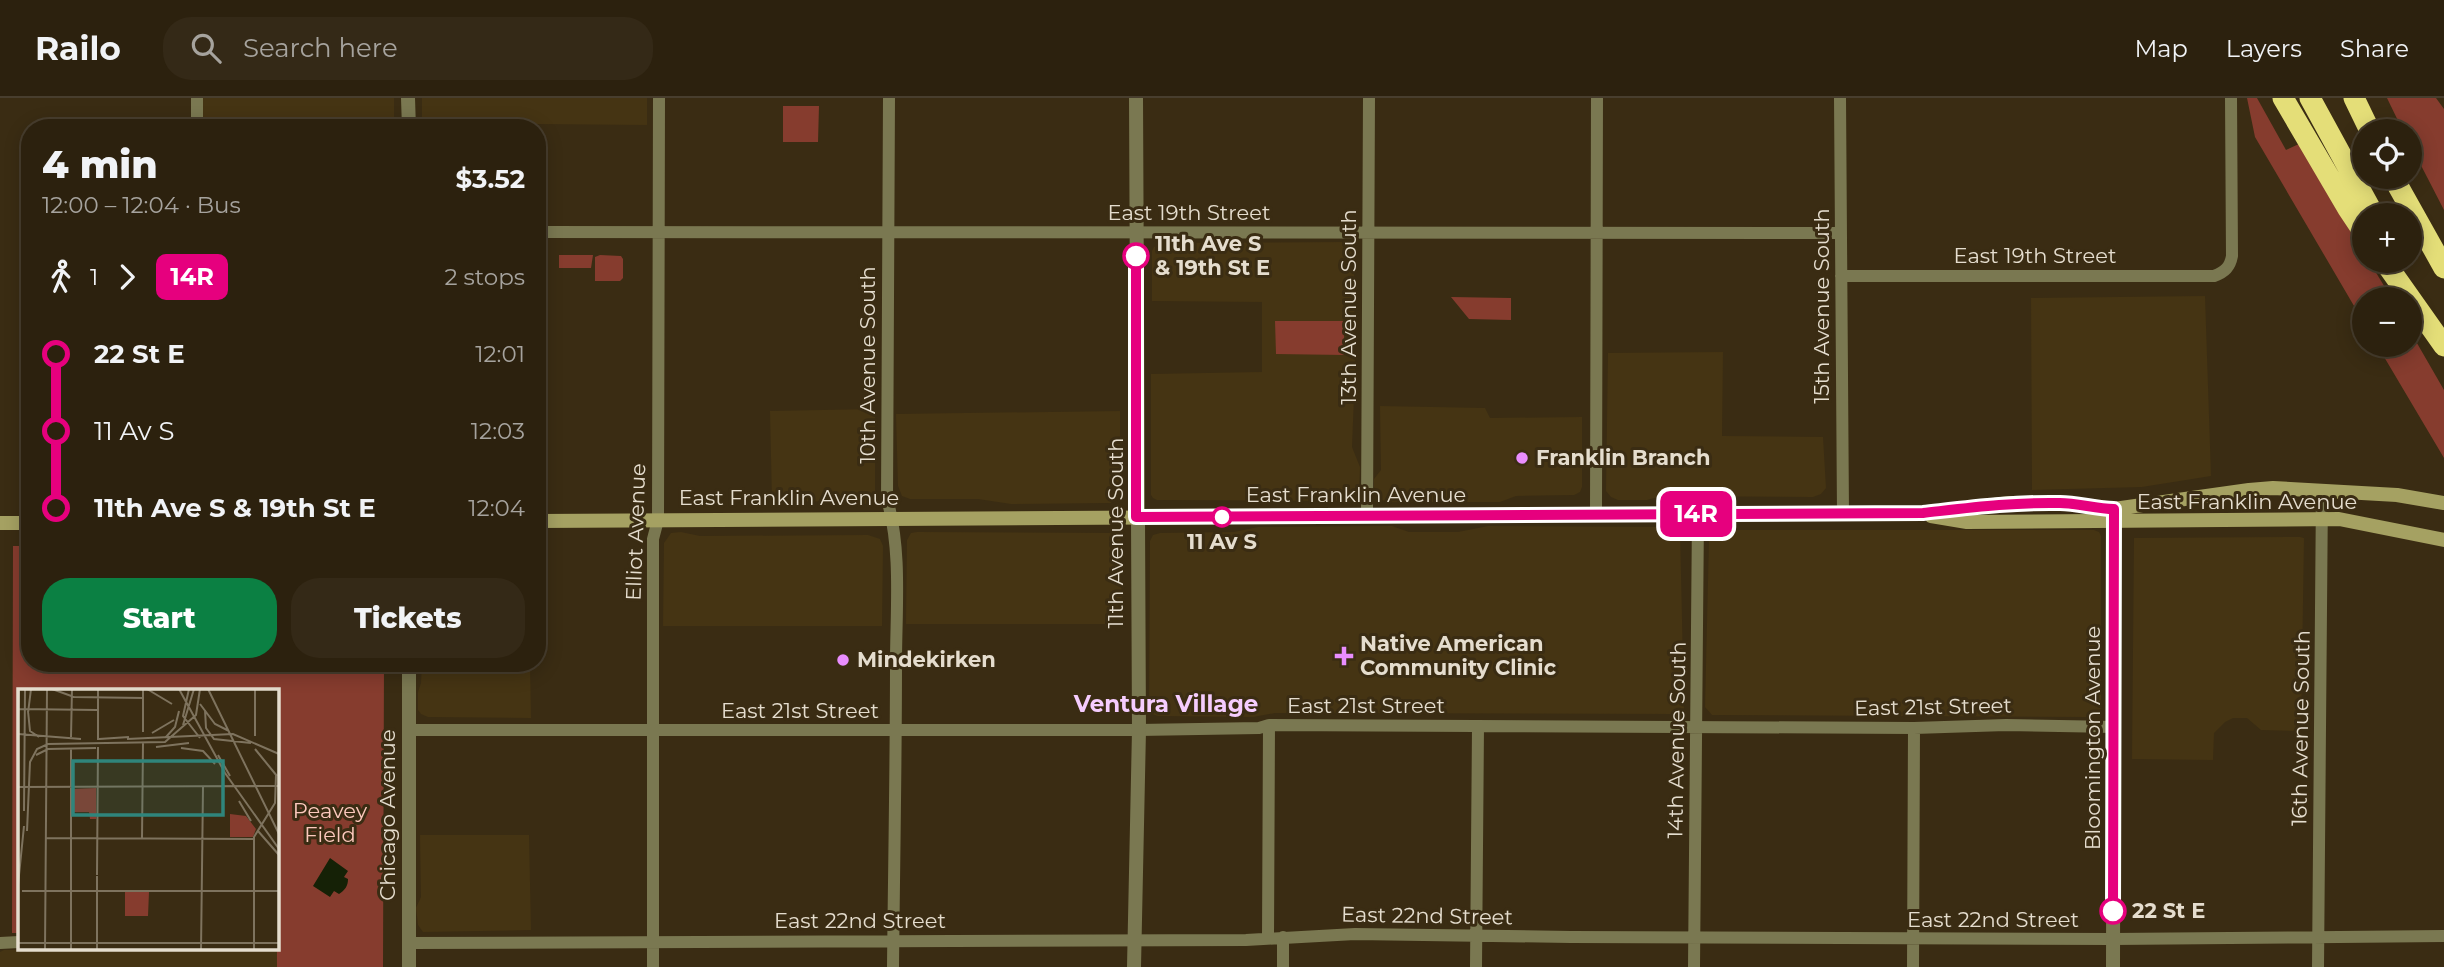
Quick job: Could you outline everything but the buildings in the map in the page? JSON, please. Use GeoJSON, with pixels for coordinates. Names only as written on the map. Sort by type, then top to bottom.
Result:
{"type":"FeatureCollection","features":[{"type":"Feature","properties":{"kind":"highway"},"geometry":{"type":"LineString","coordinates":[[2283,98],[2352,215]]}},
{"type":"Feature","properties":{"kind":"highway"},"geometry":{"type":"LineString","coordinates":[[2310,98],[2367,203]]}},
{"type":"Feature","properties":{"kind":"highway"},"geometry":{"type":"LineString","coordinates":[[2354,98],[2364,119]]}},
{"type":"Feature","properties":{"kind":"highway"},"geometry":{"type":"LineString","coordinates":[[2369,98],[2377,119]]}},
{"type":"Feature","properties":{"kind":"highway"},"geometry":{"type":"LineString","coordinates":[[2422,231],[2444,268]]}},
{"type":"Feature","properties":{"kind":"highway"},"geometry":{"type":"LineString","coordinates":[[2392,273],[2444,346]]}},
{"type":"Feature","properties":{"kind":"highway"},"geometry":{"type":"LineString","coordinates":[[2407,273],[2444,335]]}},
{"type":"Feature","properties":{"kind":"main road","name":"East Franklin Avenue"},"geometry":{"type":"LineString","coordinates":[[2114,516],[2249,490],[2322,490],[2397,495],[2444,503]]}},
{"type":"Feature","properties":{"kind":"main road","name":"East Franklin Avenue"},"geometry":{"type":"LineString","coordinates":[[546,521],[1923,513],[1937,519],[1968,522],[2114,516],[2321,520],[2358,522],[2444,540]]}},
{"type":"Feature","properties":{"kind":"main road"},"geometry":{"type":"LineString","coordinates":[[0,523],[21,523]]}},
{"type":"Feature","properties":{"kind":"street"},"geometry":{"type":"LineString","coordinates":[[197,98],[197,119]]}},
{"type":"Feature","properties":{"kind":"street"},"geometry":{"type":"LineString","coordinates":[[408,98],[409,119]]}},
{"type":"Feature","properties":{"kind":"street","name":"Elliot Avenue"},"geometry":{"type":"LineString","coordinates":[[653,967],[653,539],[658,520],[659,98]]}},
{"type":"Feature","properties":{"kind":"street","name":"10th Avenue South"},"geometry":{"type":"LineString","coordinates":[[888,98],[887,499],[893,519],[896,601],[893,967]]}},
{"type":"Feature","properties":{"kind":"street","name":"11th Avenue South"},"geometry":{"type":"LineString","coordinates":[[1134,967],[1139,730],[1136,98]]}},
{"type":"Feature","properties":{"kind":"street","name":"13th Avenue South"},"geometry":{"type":"LineString","coordinates":[[1367,516],[1369,98]]}},
{"type":"Feature","properties":{"kind":"street"},"geometry":{"type":"LineString","coordinates":[[1596,515],[1597,98]]}},
{"type":"Feature","properties":{"kind":"street","name":"15th Avenue South"},"geometry":{"type":"LineString","coordinates":[[1840,98],[1843,514]]}},
{"type":"Feature","properties":{"kind":"street","name":"East 19th Street"},"geometry":{"type":"LineString","coordinates":[[1841,276],[2214,276],[2227,269],[2232,256],[2231,98]]}},
{"type":"Feature","properties":{"kind":"street","name":"East 19th Street"},"geometry":{"type":"LineString","coordinates":[[546,232],[1840,233]]}},
{"type":"Feature","properties":{"kind":"street","name":"16th Avenue South"},"geometry":{"type":"LineString","coordinates":[[2318,967],[2322,490]]}},
{"type":"Feature","properties":{"kind":"street","name":"14th Avenue South"},"geometry":{"type":"LineString","coordinates":[[1694,967],[1698,514]]}},
{"type":"Feature","properties":{"kind":"street","name":"Bloomington Avenue"},"geometry":{"type":"LineString","coordinates":[[2113,967],[2114,516]]}},
{"type":"Feature","properties":{"kind":"street","name":"Chicago Avenue"},"geometry":{"type":"LineString","coordinates":[[408,967],[409,672]]}},
{"type":"Feature","properties":{"kind":"street"},"geometry":{"type":"LineString","coordinates":[[1268,937],[1269,725]]}},
{"type":"Feature","properties":{"kind":"street","name":"East 21st Street"},"geometry":{"type":"LineString","coordinates":[[409,730],[1139,730],[1259,729],[1269,725],[2114,727]]}},
{"type":"Feature","properties":{"kind":"street"},"geometry":{"type":"LineString","coordinates":[[1476,967],[1478,727]]}},
{"type":"Feature","properties":{"kind":"street"},"geometry":{"type":"LineString","coordinates":[[1913,967],[1914,728]]}},
{"type":"Feature","properties":{"kind":"street","name":"East 22nd Street"},"geometry":{"type":"LineString","coordinates":[[409,943],[1246,940],[1355,934],[1913,939],[2444,936]]}},
{"type":"Feature","properties":{"kind":"street"},"geometry":{"type":"LineString","coordinates":[[1283,937],[1283,967]]}},
{"type":"Feature","properties":{"kind":"street"},"geometry":{"type":"LineString","coordinates":[[0,943],[18,942]]}},
{"type":"Feature","properties":{"kind":"shaded area"},"geometry":{"type":"Polygon","coordinates":[[[202,98],[394,98],[394,119],[202,119],[202,98]]]}},
{"type":"Feature","properties":{"kind":"shaded area"},"geometry":{"type":"Polygon","coordinates":[[[422,98],[647,98],[647,125],[546,124],[546,119],[422,119],[422,98]]]}},
{"type":"Feature","properties":{"kind":"shaded area"},"geometry":{"type":"Polygon","coordinates":[[[1346,242],[1352,245],[1354,253],[1355,372],[1352,447],[1360,467],[1359,493],[1355,501],[1153,498],[1151,374],[1262,372],[1262,302],[1152,301],[1154,247],[1161,243],[1346,242]]]}},
{"type":"Feature","properties":{"kind":"shaded area"},"geometry":{"type":"Polygon","coordinates":[[[2205,296],[2211,476],[2142,487],[2032,490],[2031,298],[2205,296]]]}},
{"type":"Feature","properties":{"kind":"shaded area"},"geometry":{"type":"Polygon","coordinates":[[[1723,352],[1722,436],[1823,437],[1826,488],[1813,497],[1662,496],[1647,500],[1618,500],[1611,497],[1606,491],[1608,353],[1723,352]]]}},
{"type":"Feature","properties":{"kind":"shaded area"},"geometry":{"type":"Polygon","coordinates":[[[1380,406],[1485,408],[1490,418],[1582,417],[1580,492],[1574,495],[1516,496],[1500,502],[1386,502],[1379,498],[1374,487],[1374,479],[1381,470],[1380,406]]]}},
{"type":"Feature","properties":{"kind":"shaded area"},"geometry":{"type":"Polygon","coordinates":[[[875,409],[875,499],[865,504],[846,505],[838,501],[772,502],[770,411],[875,409]]]}},
{"type":"Feature","properties":{"kind":"shaded area"},"geometry":{"type":"Polygon","coordinates":[[[1120,411],[1120,494],[1110,503],[1011,504],[978,499],[910,499],[902,496],[898,486],[896,414],[1120,411]]]}},
{"type":"Feature","properties":{"kind":"shaded area"},"geometry":{"type":"Polygon","coordinates":[[[1392,526],[1409,532],[1458,532],[1488,526],[1676,527],[1680,530],[1682,712],[1275,713],[1253,717],[1152,714],[1149,709],[1150,541],[1153,535],[1234,532],[1258,527],[1392,526]]]}},
{"type":"Feature","properties":{"kind":"shaded area"},"geometry":{"type":"Polygon","coordinates":[[[1717,530],[2099,532],[2101,708],[2097,714],[2090,717],[1712,715],[1705,707],[1709,539],[1717,530]]]}},
{"type":"Feature","properties":{"kind":"shaded area"},"geometry":{"type":"Polygon","coordinates":[[[671,533],[700,536],[868,535],[880,539],[883,546],[882,626],[663,626],[664,543],[671,533]]]}},
{"type":"Feature","properties":{"kind":"shaded area"},"geometry":{"type":"Polygon","coordinates":[[[911,533],[1114,533],[1121,541],[1122,624],[906,624],[907,540],[911,533]]]}},
{"type":"Feature","properties":{"kind":"shaded area"},"geometry":{"type":"Polygon","coordinates":[[[2134,538],[2304,538],[2301,731],[2261,730],[2247,718],[2233,718],[2214,733],[2213,760],[2132,759],[2134,538]]]}},
{"type":"Feature","properties":{"kind":"shaded area"},"geometry":{"type":"Polygon","coordinates":[[[422,672],[530,672],[531,718],[428,717],[418,710],[422,672]]]}},
{"type":"Feature","properties":{"kind":"shaded area"},"geometry":{"type":"Polygon","coordinates":[[[420,835],[529,835],[531,930],[423,932],[418,925],[416,908],[421,897],[420,835]]]}},
{"type":"Feature","properties":{"kind":"shaded area"},"geometry":{"type":"Polygon","coordinates":[[[330,858],[348,871],[344,877],[348,879],[343,891],[339,894],[334,891],[330,897],[313,886],[330,858]]]}},
{"type":"Feature","properties":{"kind":"shaded area"},"geometry":{"type":"Polygon","coordinates":[[[277,950],[277,967],[0,967],[0,952],[277,950]]]}},
{"type":"Feature","properties":{"kind":"green space"},"geometry":{"type":"Polygon","coordinates":[[[2247,98],[2257,98],[2286,150],[2301,143],[2352,231],[2352,273],[2376,273],[2385,287],[2352,287],[2352,303],[2255,137],[2247,98]]]}},
{"type":"Feature","properties":{"kind":"green space"},"geometry":{"type":"Polygon","coordinates":[[[2387,98],[2436,98],[2444,109],[2444,210],[2422,167],[2422,119],[2397,119],[2387,98]]]}},
{"type":"Feature","properties":{"kind":"green space"},"geometry":{"type":"Polygon","coordinates":[[[783,106],[819,106],[818,142],[783,142],[783,106]]]}},
{"type":"Feature","properties":{"kind":"green space"},"geometry":{"type":"Polygon","coordinates":[[[559,255],[593,255],[591,268],[559,268],[559,255]]]}},
{"type":"Feature","properties":{"kind":"green space"},"geometry":{"type":"Polygon","coordinates":[[[621,256],[623,278],[620,281],[595,281],[595,257],[621,256]]]}},
{"type":"Feature","properties":{"kind":"green space"},"geometry":{"type":"Polygon","coordinates":[[[1451,297],[1511,298],[1511,320],[1469,319],[1451,297]]]}},
{"type":"Feature","properties":{"kind":"green space"},"geometry":{"type":"Polygon","coordinates":[[[1275,321],[1344,321],[1344,355],[1276,354],[1275,321]]]}},
{"type":"Feature","properties":{"kind":"green space"},"geometry":{"type":"Polygon","coordinates":[[[2422,352],[2444,390],[2444,458],[2384,357],[2422,357],[2422,352]]]}},
{"type":"Feature","properties":{"kind":"green space","name":"Peavey Field"},"geometry":{"type":"Polygon","coordinates":[[[13,546],[21,546],[21,672],[384,672],[383,967],[277,967],[278,689],[18,689],[18,933],[12,933],[13,546]]]}},
{"type":"Feature","properties":{"kind":"bus line","name":"14R"},"geometry":{"type":"LineString","coordinates":[[1136,256],[1136,517],[1923,513],[2010,503],[2063,503],[2096,509],[2114,509],[2113,911]]}},
{"type":"Feature","properties":{"kind":"place","name":"11th Ave S & 19th St E"},"geometry":{"type":"Point","coordinates":[1136,256]}},
{"type":"Feature","properties":{"kind":"place","name":"Franklin Branch"},"geometry":{"type":"Point","coordinates":[1522,458]}},
{"type":"Feature","properties":{"kind":"place","name":"11 Av S"},"geometry":{"type":"Point","coordinates":[1222,517]}},
{"type":"Feature","properties":{"kind":"place","name":"Native American Community Clinic"},"geometry":{"type":"Point","coordinates":[1344,656]}},
{"type":"Feature","properties":{"kind":"place","name":"Mindekirken"},"geometry":{"type":"Point","coordinates":[843,660]}},
{"type":"Feature","properties":{"kind":"place","name":"22 St E"},"geometry":{"type":"Point","coordinates":[2113,911]}},
{"type":"Feature","properties":{"kind":"district","name":"Ventura Village"},"geometry":{"type":"Point","coordinates":[1166,704]}}]}
